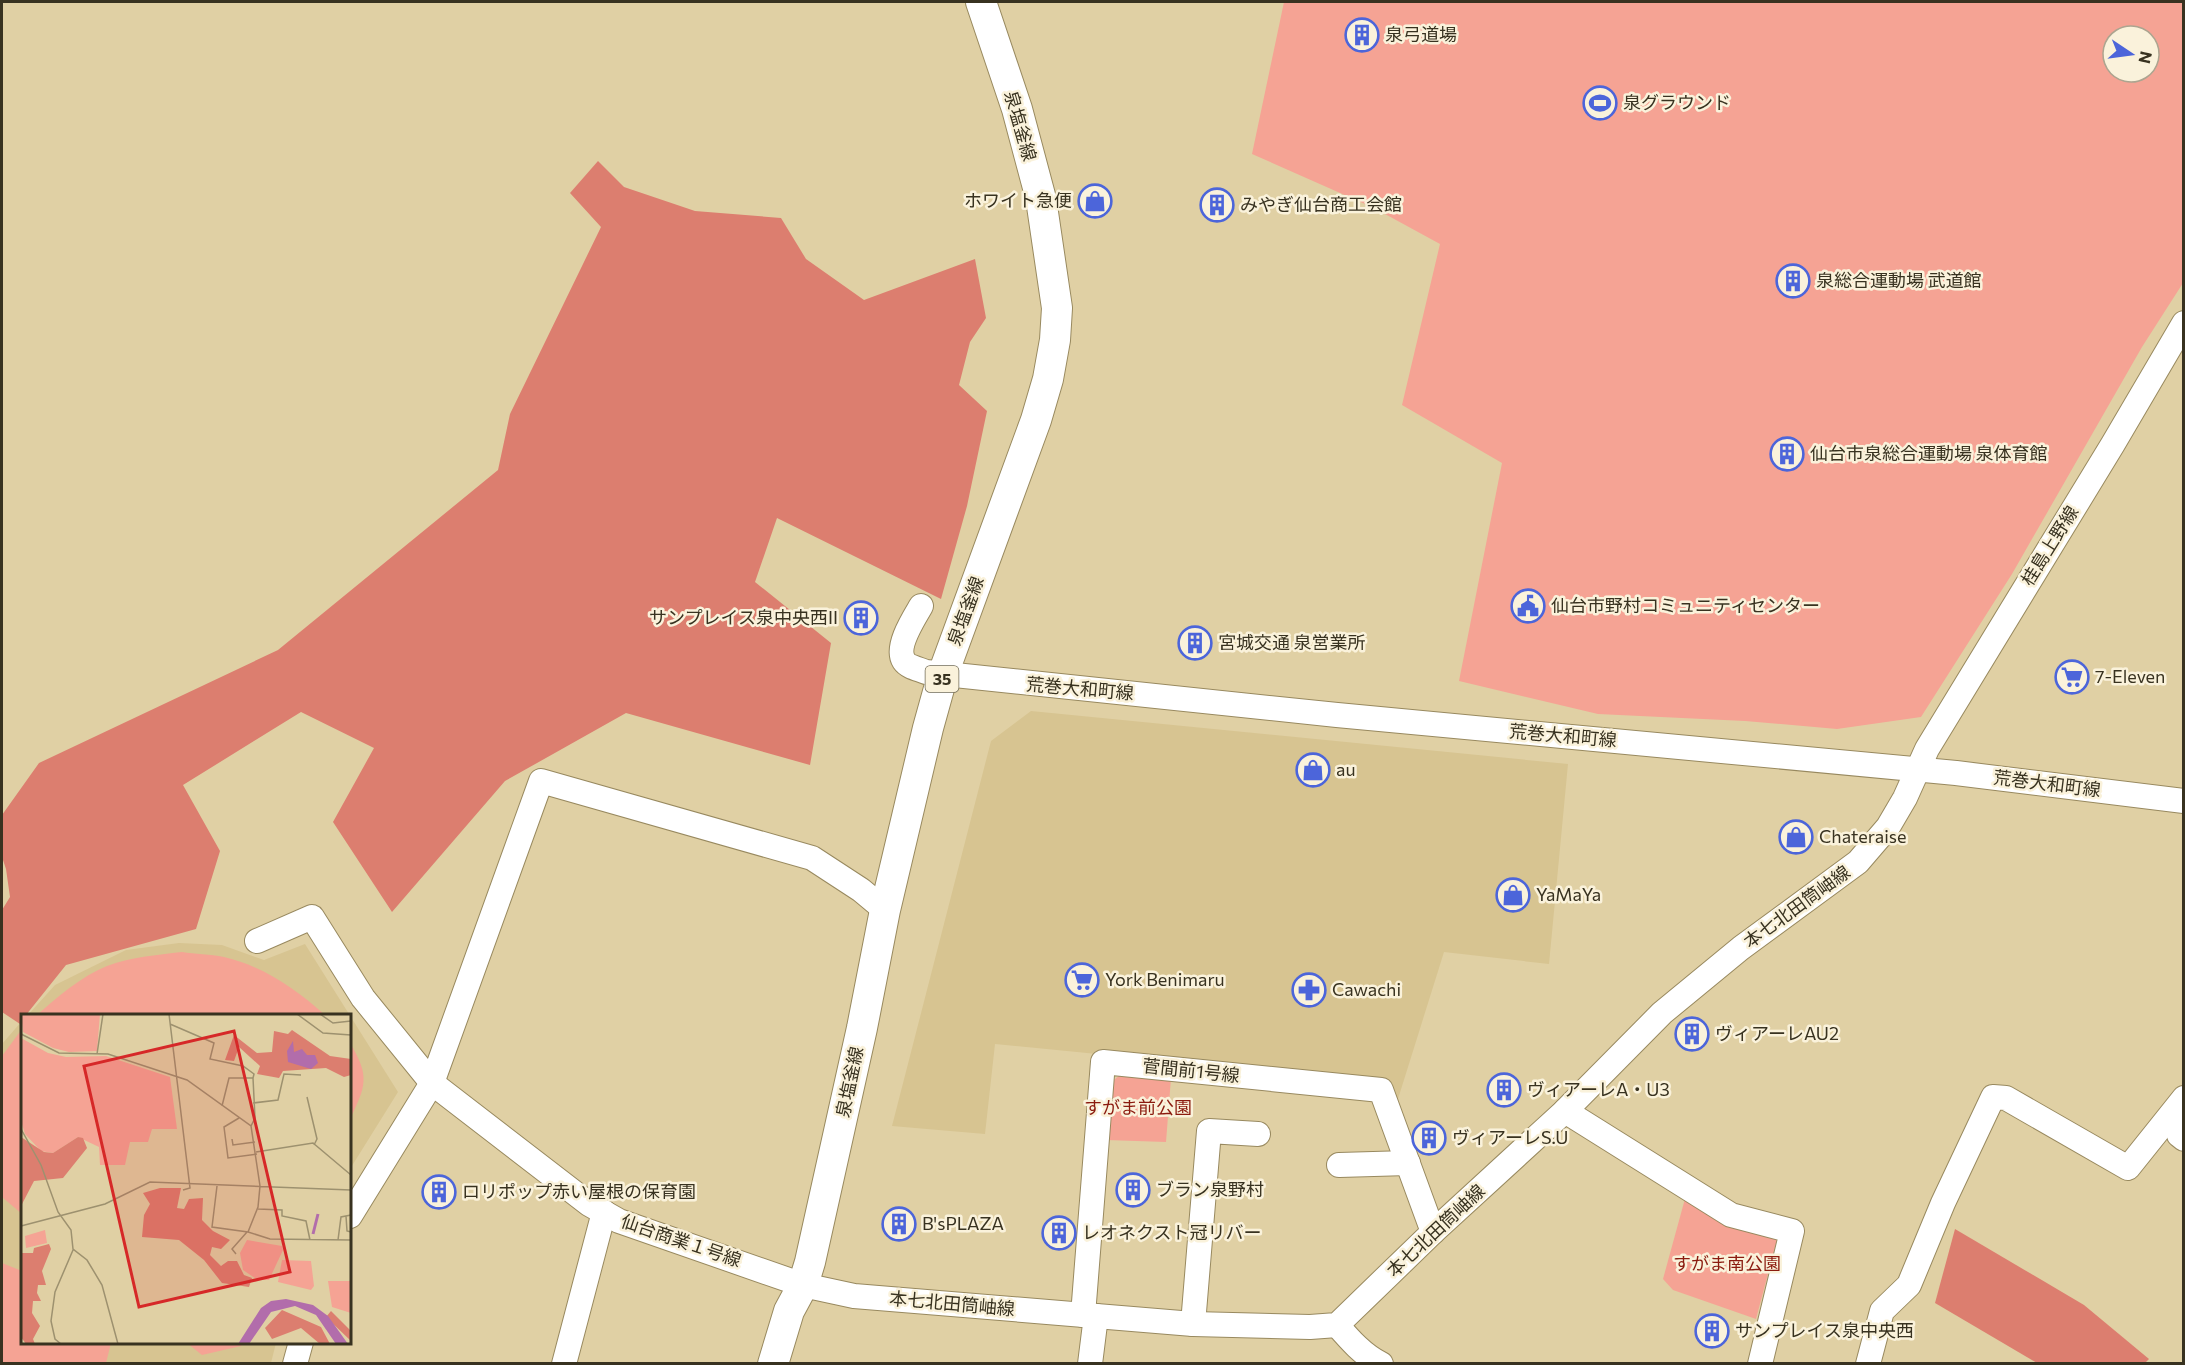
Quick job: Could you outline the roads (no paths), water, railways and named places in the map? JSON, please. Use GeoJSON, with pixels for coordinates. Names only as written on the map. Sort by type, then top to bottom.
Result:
{"type":"FeatureCollection","features":[{"type":"Feature","properties":{"kind":"main road","name":"泉塩釜線"},"geometry":{"type":"LineString","coordinates":[[773,1364],[789,1311],[803,1284],[810,1262],[885,910],[928,728],[943,675],[1036,420],[1048,379],[1055,340],[1057,308],[1041,199],[1017,109],[981,2]]}},
{"type":"Feature","properties":{"kind":"street","name":"桂島上野線"},"geometry":{"type":"LineString","coordinates":[[1918,770],[1963,688],[2107,454],[2184,323]]}},
{"type":"Feature","properties":{"kind":"street","name":"荒巻大和町線"},"geometry":{"type":"LineString","coordinates":[[921,606],[906,633],[901,650],[903,660],[910,666],[943,675],[1918,770],[2184,801]]}},
{"type":"Feature","properties":{"kind":"street","name":"本七北田筒岫線"},"geometry":{"type":"LineString","coordinates":[[803,1284],[854,1296],[1193,1324],[1310,1327],[1337,1325],[1433,1232],[1565,1111],[1662,1013],[1741,948],[1858,862],[1888,827],[1918,770]]}},
{"type":"Feature","properties":{"kind":"street"},"geometry":{"type":"LineString","coordinates":[[351,1214],[432,1083],[541,781],[812,858],[861,890],[885,910]]}},
{"type":"Feature","properties":{"kind":"street","name":"仙台商業１号線"},"geometry":{"type":"LineString","coordinates":[[257,941],[312,917],[363,998],[432,1083],[538,1166],[619,1221],[803,1284]]}},
{"type":"Feature","properties":{"kind":"street","name":"菅間前1号線"},"geometry":{"type":"LineString","coordinates":[[1089,1315],[1103,1062],[1381,1090],[1433,1232]]}},
{"type":"Feature","properties":{"kind":"street"},"geometry":{"type":"LineString","coordinates":[[1868,1364],[1882,1311],[1909,1285],[1943,1203],[1992,1097],[2006,1098],[2128,1168],[2184,1098]]}},
{"type":"Feature","properties":{"kind":"street"},"geometry":{"type":"LineString","coordinates":[[1565,1111],[1731,1215],[1792,1231],[1760,1364]]}},
{"type":"Feature","properties":{"kind":"street"},"geometry":{"type":"LineString","coordinates":[[2184,1129],[2179,1135],[2184,1139]]}},
{"type":"Feature","properties":{"kind":"street"},"geometry":{"type":"LineString","coordinates":[[1193,1324],[1209,1131],[1258,1134]]}},
{"type":"Feature","properties":{"kind":"street"},"geometry":{"type":"LineString","coordinates":[[1339,1165],[1408,1162]]}},
{"type":"Feature","properties":{"kind":"street"},"geometry":{"type":"LineString","coordinates":[[564,1364],[604,1212]]}},
{"type":"Feature","properties":{"kind":"street"},"geometry":{"type":"LineString","coordinates":[[1089,1315],[1090,1364]]}},
{"type":"Feature","properties":{"kind":"street"},"geometry":{"type":"LineString","coordinates":[[1337,1325],[1354,1344],[1371,1359],[1381,1364]]}},
{"type":"Feature","properties":{"kind":"street"},"geometry":{"type":"LineString","coordinates":[[295,1364],[300,1344]]}},
{"type":"Feature","properties":{"kind":"place","name":"泉弓道場"},"geometry":{"type":"Point","coordinates":[1362,35]}},
{"type":"Feature","properties":{"kind":"place","name":"泉グラウンド"},"geometry":{"type":"Point","coordinates":[1600,103]}},
{"type":"Feature","properties":{"kind":"place","name":"ホワイト急便"},"geometry":{"type":"Point","coordinates":[1095,201]}},
{"type":"Feature","properties":{"kind":"place","name":"みやぎ仙台商工会館"},"geometry":{"type":"Point","coordinates":[1217,205]}},
{"type":"Feature","properties":{"kind":"place","name":"泉総合運動場 武道館"},"geometry":{"type":"Point","coordinates":[1793,281]}},
{"type":"Feature","properties":{"kind":"place","name":"仙台市泉総合運動場 泉体育館"},"geometry":{"type":"Point","coordinates":[1787,454]}},
{"type":"Feature","properties":{"kind":"place","name":"仙台市野村コミュニティセンター"},"geometry":{"type":"Point","coordinates":[1528,606]}},
{"type":"Feature","properties":{"kind":"place","name":"サンプレイス泉中央西II"},"geometry":{"type":"Point","coordinates":[861,618]}},
{"type":"Feature","properties":{"kind":"place","name":"宮城交通 泉営業所"},"geometry":{"type":"Point","coordinates":[1195,643]}},
{"type":"Feature","properties":{"kind":"place","name":"7-Eleven"},"geometry":{"type":"Point","coordinates":[2072,677]}},
{"type":"Feature","properties":{"kind":"place","name":"au"},"geometry":{"type":"Point","coordinates":[1313,770]}},
{"type":"Feature","properties":{"kind":"place","name":"Chateraise"},"geometry":{"type":"Point","coordinates":[1796,837]}},
{"type":"Feature","properties":{"kind":"place","name":"YaMaYa"},"geometry":{"type":"Point","coordinates":[1513,895]}},
{"type":"Feature","properties":{"kind":"place","name":"York Benimaru"},"geometry":{"type":"Point","coordinates":[1082,980]}},
{"type":"Feature","properties":{"kind":"place","name":"Cawachi"},"geometry":{"type":"Point","coordinates":[1309,990]}},
{"type":"Feature","properties":{"kind":"place","name":"ヴィアーレAU2"},"geometry":{"type":"Point","coordinates":[1692,1034]}},
{"type":"Feature","properties":{"kind":"place","name":"ヴィアーレA・U3"},"geometry":{"type":"Point","coordinates":[1504,1090]}},
{"type":"Feature","properties":{"kind":"place","name":"ヴィアーレS.U"},"geometry":{"type":"Point","coordinates":[1429,1138]}},
{"type":"Feature","properties":{"kind":"place","name":"ブラン泉野村"},"geometry":{"type":"Point","coordinates":[1133,1190]}},
{"type":"Feature","properties":{"kind":"place","name":"ロリポップ赤い屋根の保育園"},"geometry":{"type":"Point","coordinates":[439,1192]}},
{"type":"Feature","properties":{"kind":"place","name":"B'sPLAZA"},"geometry":{"type":"Point","coordinates":[899,1224]}},
{"type":"Feature","properties":{"kind":"place","name":"レオネクスト冠リバー"},"geometry":{"type":"Point","coordinates":[1059,1233]}},
{"type":"Feature","properties":{"kind":"place","name":"サンプレイス泉中央西"},"geometry":{"type":"Point","coordinates":[1712,1331]}},
{"type":"Feature","properties":{"kind":"park label","name":"すがま前公園"},"geometry":{"type":"Point","coordinates":[1138,1108]}},
{"type":"Feature","properties":{"kind":"park label","name":"すがま南公園"},"geometry":{"type":"Point","coordinates":[1727,1264]}}]}
